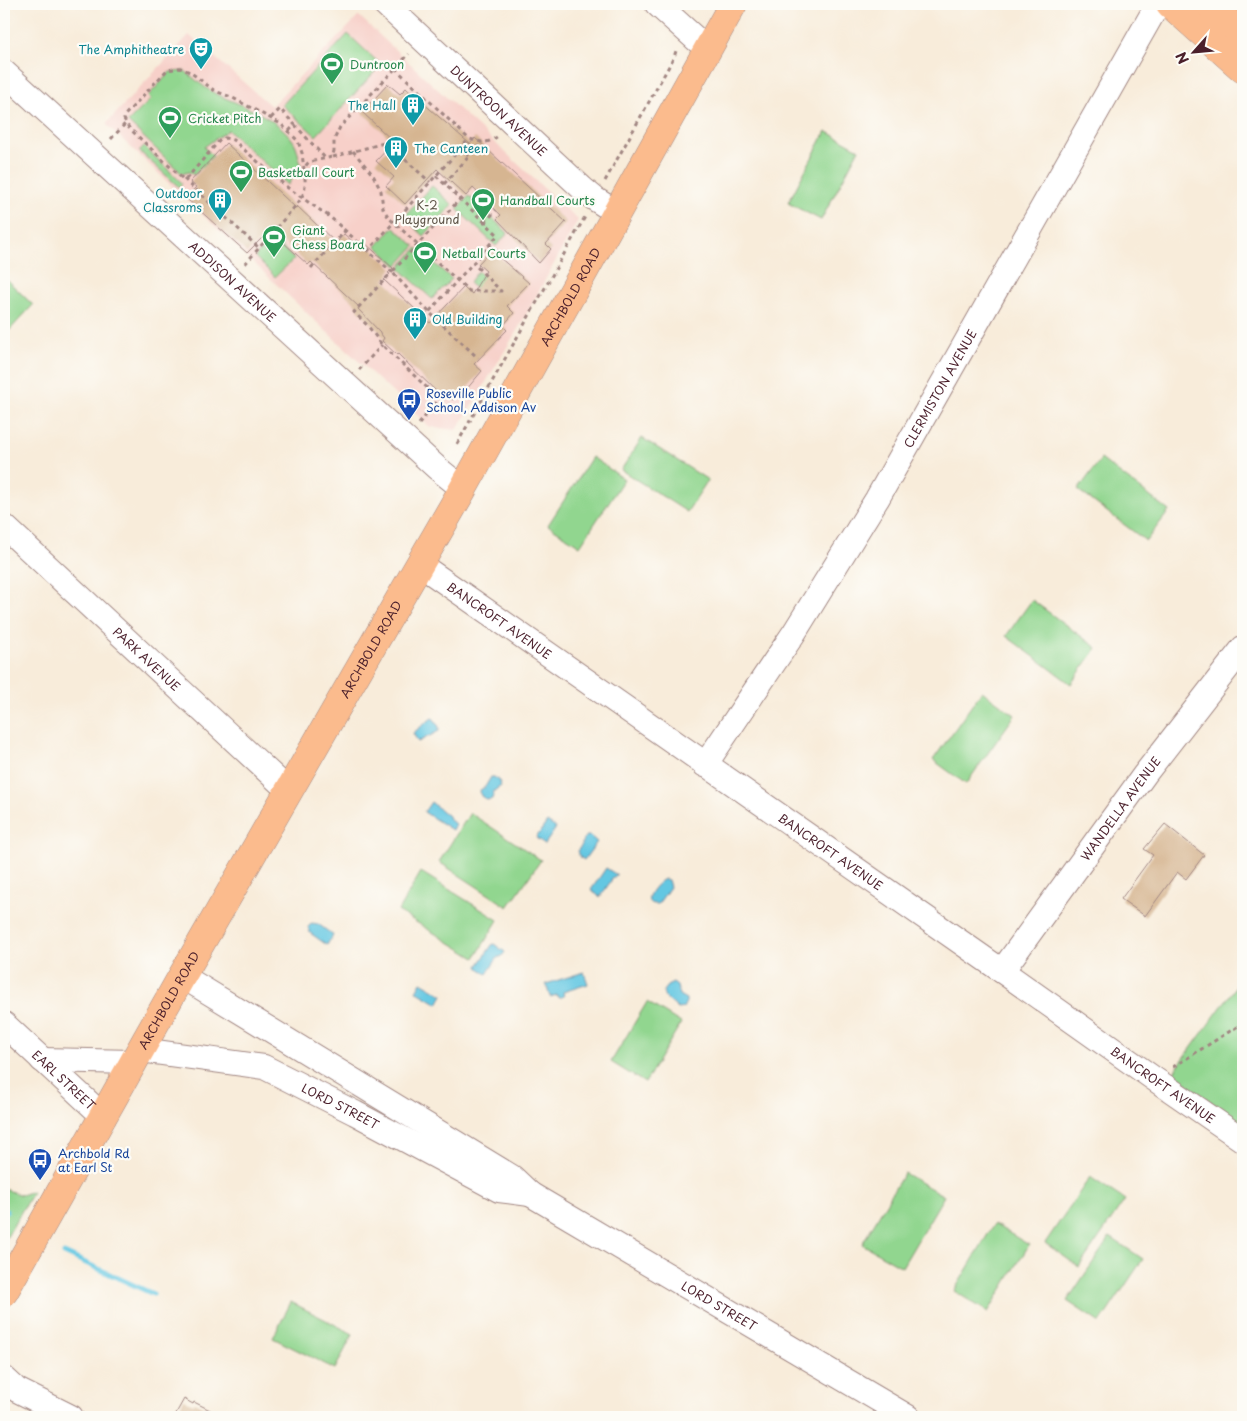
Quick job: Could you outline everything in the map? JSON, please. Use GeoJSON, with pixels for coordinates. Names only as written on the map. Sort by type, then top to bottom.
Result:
{"type":"FeatureCollection","features":[{"type":"Feature","properties":{"kind":"main road","name":"ARCHBOLD ROAD"},"geometry":{"type":"LineString","coordinates":[[4,1292],[182,976],[463,489],[606,206],[707,49],[733,4]]}},
{"type":"Feature","properties":{"kind":"main road"},"geometry":{"type":"LineString","coordinates":[[1170,4],[1243,69]]}},
{"type":"Feature","properties":{"kind":"main road"},"geometry":{"type":"LineString","coordinates":[[1209,4],[1243,35]]}},
{"type":"Feature","properties":{"kind":"street","name":"DUNTROON AVENUE"},"geometry":{"type":"LineString","coordinates":[[385,4],[606,206]]}},
{"type":"Feature","properties":{"kind":"street"},"geometry":{"type":"LineString","coordinates":[[657,4],[707,49]]}},
{"type":"Feature","properties":{"kind":"street","name":"CLERMISTON AVENUE"},"geometry":{"type":"LineString","coordinates":[[705,764],[794,634],[877,499],[1158,4]]}},
{"type":"Feature","properties":{"kind":"street","name":"ADDISON AVENUE"},"geometry":{"type":"LineString","coordinates":[[4,72],[429,461],[463,489]]}},
{"type":"Feature","properties":{"kind":"street","name":"PARK AVENUE"},"geometry":{"type":"LineString","coordinates":[[4,526],[289,791]]}},
{"type":"Feature","properties":{"kind":"street","name":"BANCROFT AVENUE"},"geometry":{"type":"LineString","coordinates":[[419,564],[1243,1140]]}},
{"type":"Feature","properties":{"kind":"street","name":"WANDELLA AVENUE"},"geometry":{"type":"LineString","coordinates":[[1002,971],[1145,774],[1243,648]]}},
{"type":"Feature","properties":{"kind":"street","name":"LORD STREET"},"geometry":{"type":"LineString","coordinates":[[182,976],[512,1176],[530,1194],[908,1417]]}},
{"type":"Feature","properties":{"kind":"street","name":"EARL STREET"},"geometry":{"type":"LineString","coordinates":[[4,1024],[104,1117]]}},
{"type":"Feature","properties":{"kind":"street","name":"LORD STREET"},"geometry":{"type":"LineString","coordinates":[[42,1060],[137,1056],[264,1067],[500,1190],[530,1194]]}},
{"type":"Feature","properties":{"kind":"street"},"geometry":{"type":"LineString","coordinates":[[8,1385],[71,1417]]}},
{"type":"Feature","properties":{"kind":"path"},"geometry":{"type":"LineString","coordinates":[[456,444],[606,206],[685,29]]}},
{"type":"Feature","properties":{"kind":"path"},"geometry":{"type":"LineString","coordinates":[[332,157],[334,140],[340,127],[408,54]]}},
{"type":"Feature","properties":{"kind":"path"},"geometry":{"type":"LineString","coordinates":[[245,264],[259,248],[298,203],[302,197],[306,183],[302,153],[298,141],[281,124],[231,96],[215,91],[190,72],[180,68],[167,70],[126,115],[124,119],[125,124],[259,248]]}},
{"type":"Feature","properties":{"kind":"path"},"geometry":{"type":"LineString","coordinates":[[395,68],[469,139],[490,142],[498,136]]}},
{"type":"Feature","properties":{"kind":"path"},"geometry":{"type":"LineString","coordinates":[[271,118],[280,109],[326,158]]}},
{"type":"Feature","properties":{"kind":"path"},"geometry":{"type":"LineString","coordinates":[[111,139],[125,124]]}},
{"type":"Feature","properties":{"kind":"path"},"geometry":{"type":"LineString","coordinates":[[289,131],[295,125]]}},
{"type":"Feature","properties":{"kind":"path"},"geometry":{"type":"LineString","coordinates":[[183,179],[186,179],[220,140],[229,138],[288,188],[330,217],[345,230],[392,272],[429,312],[478,358]]}},
{"type":"Feature","properties":{"kind":"path"},"geometry":{"type":"LineString","coordinates":[[368,251],[469,139]]}},
{"type":"Feature","properties":{"kind":"path"},"geometry":{"type":"LineString","coordinates":[[444,184],[482,142]]}},
{"type":"Feature","properties":{"kind":"path"},"geometry":{"type":"LineString","coordinates":[[304,170],[309,162],[384,143],[389,145],[430,182]]}},
{"type":"Feature","properties":{"kind":"path"},"geometry":{"type":"LineString","coordinates":[[460,149],[470,156]]}},
{"type":"Feature","properties":{"kind":"path"},"geometry":{"type":"LineString","coordinates":[[353,151],[373,175],[381,191],[383,208],[394,223],[469,291],[501,291],[473,263]]}},
{"type":"Feature","properties":{"kind":"path"},"geometry":{"type":"LineString","coordinates":[[429,312],[498,235],[436,176]]}},
{"type":"Feature","properties":{"kind":"path"},"geometry":{"type":"LineString","coordinates":[[418,424],[439,399],[382,345],[368,326],[354,312],[460,199]]}},
{"type":"Feature","properties":{"kind":"path"},"geometry":{"type":"LineString","coordinates":[[485,223],[496,210]]}},
{"type":"Feature","properties":{"kind":"path"},"geometry":{"type":"LineString","coordinates":[[310,268],[345,230]]}},
{"type":"Feature","properties":{"kind":"path"},"geometry":{"type":"LineString","coordinates":[[489,245],[502,255]]}},
{"type":"Feature","properties":{"kind":"path"},"geometry":{"type":"LineString","coordinates":[[359,370],[382,345]]}},
{"type":"Feature","properties":{"kind":"path"},"geometry":{"type":"LineString","coordinates":[[1153,1078],[1243,1023]]}},
{"type":"Feature","properties":{"kind":"shaded area"},"geometry":{"type":"Polygon","coordinates":[[[359,16],[578,220],[521,324],[457,430],[430,427],[106,124],[189,35],[271,106],[359,16]]]}},
{"type":"Feature","properties":{"kind":"green space","name":"Duntroon"},"geometry":{"type":"Polygon","coordinates":[[[348,34],[381,65],[316,136],[282,105],[348,34]]]}},
{"type":"Feature","properties":{"kind":"green space"},"geometry":{"type":"Polygon","coordinates":[[[185,71],[212,92],[259,113],[287,133],[295,144],[301,164],[288,185],[228,130],[204,147],[213,156],[194,175],[189,172],[182,174],[128,122],[151,99],[148,96],[170,72],[185,71]]]}},
{"type":"Feature","properties":{"kind":"green space"},"geometry":{"type":"Polygon","coordinates":[[[826,131],[859,149],[821,220],[788,203],[826,131]]]}},
{"type":"Feature","properties":{"kind":"green space"},"geometry":{"type":"Polygon","coordinates":[[[144,146],[182,183],[179,187],[139,151],[144,146]]]}},
{"type":"Feature","properties":{"kind":"green space","name":"K-2 Playground"},"geometry":{"type":"Polygon","coordinates":[[[432,186],[453,205],[424,236],[404,217],[432,186]]]}},
{"type":"Feature","properties":{"kind":"green space","name":"Handball Courts"},"geometry":{"type":"Polygon","coordinates":[[[469,196],[508,233],[496,246],[457,209],[469,196]]]}},
{"type":"Feature","properties":{"kind":"green space"},"geometry":{"type":"Polygon","coordinates":[[[394,227],[415,246],[397,266],[376,246],[394,227]]]}},
{"type":"Feature","properties":{"kind":"green space","name":"Giant Chess Board"},"geometry":{"type":"Polygon","coordinates":[[[271,237],[294,259],[275,277],[255,257],[271,237]]]}},
{"type":"Feature","properties":{"kind":"green space","name":"Netball Courts"},"geometry":{"type":"Polygon","coordinates":[[[417,248],[452,279],[432,299],[399,268],[417,248]]]}},
{"type":"Feature","properties":{"kind":"green space"},"geometry":{"type":"Polygon","coordinates":[[[478,271],[494,287],[475,288],[469,283],[478,271]]]}},
{"type":"Feature","properties":{"kind":"green space"},"geometry":{"type":"Polygon","coordinates":[[[6,279],[33,305],[4,336],[4,281],[6,279]]]}},
{"type":"Feature","properties":{"kind":"green space"},"geometry":{"type":"Polygon","coordinates":[[[642,438],[708,480],[687,512],[621,470],[642,438]]]}},
{"type":"Feature","properties":{"kind":"green space"},"geometry":{"type":"Polygon","coordinates":[[[592,457],[624,479],[580,546],[548,525],[592,457]]]}},
{"type":"Feature","properties":{"kind":"green space"},"geometry":{"type":"Polygon","coordinates":[[[1101,459],[1169,511],[1146,541],[1078,490],[1101,459]]]}},
{"type":"Feature","properties":{"kind":"green space"},"geometry":{"type":"Polygon","coordinates":[[[1032,600],[1097,648],[1071,684],[1006,636],[1032,600]]]}},
{"type":"Feature","properties":{"kind":"green space"},"geometry":{"type":"Polygon","coordinates":[[[982,691],[1015,715],[966,784],[933,760],[982,691]]]}},
{"type":"Feature","properties":{"kind":"green space"},"geometry":{"type":"Polygon","coordinates":[[[470,813],[541,860],[508,907],[439,862],[470,813]]]}},
{"type":"Feature","properties":{"kind":"green space"},"geometry":{"type":"Polygon","coordinates":[[[421,872],[498,920],[475,958],[398,911],[421,872]]]}},
{"type":"Feature","properties":{"kind":"green space"},"geometry":{"type":"Polygon","coordinates":[[[1243,977],[1243,1126],[1173,1073],[1243,977]]]}},
{"type":"Feature","properties":{"kind":"green space"},"geometry":{"type":"Polygon","coordinates":[[[647,1002],[681,1023],[645,1083],[611,1062],[647,1002]]]}},
{"type":"Feature","properties":{"kind":"green space"},"geometry":{"type":"Polygon","coordinates":[[[904,1173],[944,1196],[902,1267],[862,1244],[904,1173]]]}},
{"type":"Feature","properties":{"kind":"green space"},"geometry":{"type":"Polygon","coordinates":[[[1090,1177],[1125,1200],[1079,1267],[1045,1243],[1090,1177]]]}},
{"type":"Feature","properties":{"kind":"green space"},"geometry":{"type":"Polygon","coordinates":[[[4,1189],[21,1195],[33,1191],[4,1242],[4,1189]]]}},
{"type":"Feature","properties":{"kind":"green space"},"geometry":{"type":"Polygon","coordinates":[[[994,1224],[1029,1245],[988,1312],[954,1291],[994,1224]]]}},
{"type":"Feature","properties":{"kind":"green space"},"geometry":{"type":"Polygon","coordinates":[[[1110,1237],[1143,1259],[1100,1323],[1067,1301],[1110,1237]]]}},
{"type":"Feature","properties":{"kind":"green space"},"geometry":{"type":"Polygon","coordinates":[[[291,1302],[353,1334],[335,1369],[273,1338],[291,1302]]]}},
{"type":"Feature","properties":{"kind":"water"},"geometry":{"type":"Polygon","coordinates":[[[432,718],[439,727],[439,731],[418,742],[413,733],[432,718]]]}},
{"type":"Feature","properties":{"kind":"water"},"geometry":{"type":"Polygon","coordinates":[[[491,777],[499,780],[501,786],[494,791],[492,799],[487,800],[481,796],[480,790],[485,787],[491,777]]]}},
{"type":"Feature","properties":{"kind":"water"},"geometry":{"type":"Polygon","coordinates":[[[431,802],[455,824],[452,830],[424,812],[431,802]]]}},
{"type":"Feature","properties":{"kind":"water"},"geometry":{"type":"Polygon","coordinates":[[[547,822],[556,828],[545,844],[536,838],[547,822]]]}},
{"type":"Feature","properties":{"kind":"water"},"geometry":{"type":"Polygon","coordinates":[[[590,836],[597,842],[584,860],[577,851],[582,845],[583,839],[590,836]]]}},
{"type":"Feature","properties":{"kind":"water"},"geometry":{"type":"Polygon","coordinates":[[[606,868],[617,875],[600,897],[591,890],[606,868]]]}},
{"type":"Feature","properties":{"kind":"water"},"geometry":{"type":"Polygon","coordinates":[[[665,879],[668,880],[670,887],[658,904],[652,904],[649,901],[650,893],[657,884],[665,879]]]}},
{"type":"Feature","properties":{"kind":"water"},"geometry":{"type":"Polygon","coordinates":[[[312,923],[318,924],[333,935],[327,945],[310,933],[308,927],[312,923]]]}},
{"type":"Feature","properties":{"kind":"water"},"geometry":{"type":"Polygon","coordinates":[[[494,944],[505,952],[501,957],[498,957],[487,974],[478,966],[494,944]]]}},
{"type":"Feature","properties":{"kind":"water"},"geometry":{"type":"Polygon","coordinates":[[[584,972],[588,984],[563,992],[564,996],[558,998],[557,995],[550,997],[546,984],[584,972]]]}},
{"type":"Feature","properties":{"kind":"water"},"geometry":{"type":"Polygon","coordinates":[[[421,982],[443,995],[438,1004],[416,991],[421,982]]]}},
{"type":"Feature","properties":{"kind":"water"},"geometry":{"type":"Polygon","coordinates":[[[673,983],[677,986],[679,995],[686,999],[683,1008],[678,1009],[664,996],[663,991],[673,983]]]}},
{"type":"Feature","properties":{"kind":"building"},"geometry":{"type":"Polygon","coordinates":[[[388,84],[400,94],[406,88],[470,144],[475,138],[566,222],[546,244],[551,249],[539,263],[497,219],[501,215],[473,188],[466,196],[437,169],[405,204],[386,186],[394,177],[376,161],[394,142],[362,112],[388,84]]]}},
{"type":"Feature","properties":{"kind":"building"},"geometry":{"type":"Polygon","coordinates":[[[226,143],[336,243],[344,234],[360,248],[365,243],[393,268],[384,280],[430,323],[464,287],[472,294],[486,271],[478,264],[491,250],[529,283],[507,306],[514,313],[503,326],[507,330],[474,364],[482,371],[460,397],[458,395],[453,400],[448,396],[444,399],[382,341],[384,338],[380,332],[358,309],[359,307],[311,262],[308,265],[270,230],[247,253],[186,198],[196,187],[190,182],[226,143]]]}},
{"type":"Feature","properties":{"kind":"building"},"geometry":{"type":"Polygon","coordinates":[[[1165,824],[1204,855],[1186,879],[1177,872],[1145,916],[1121,899],[1153,855],[1144,849],[1165,824]]]}},
{"type":"Feature","properties":{"kind":"building"},"geometry":{"type":"Polygon","coordinates":[[[184,1399],[193,1404],[194,1402],[224,1417],[174,1417],[184,1399]]]}},
{"type":"Feature","properties":{"kind":"waterway"},"geometry":{"type":"LineString","coordinates":[[64,1253],[153,1294]]}},
{"type":"Feature","properties":{"kind":"place","name":"The Amphitheatre"},"geometry":{"type":"Point","coordinates":[201,70]}},
{"type":"Feature","properties":{"kind":"place","name":"Duntroon"},"geometry":{"type":"Point","coordinates":[332,85]}},
{"type":"Feature","properties":{"kind":"place","name":"The Hall"},"geometry":{"type":"Point","coordinates":[413,126]}},
{"type":"Feature","properties":{"kind":"place","name":"Cricket Pitch"},"geometry":{"type":"Point","coordinates":[170,139]}},
{"type":"Feature","properties":{"kind":"place","name":"The Canteen"},"geometry":{"type":"Point","coordinates":[396,169]}},
{"type":"Feature","properties":{"kind":"place","name":"Basketball Court"},"geometry":{"type":"Point","coordinates":[241,193]}},
{"type":"Feature","properties":{"kind":"place","name":"Outdoor Classroms"},"geometry":{"type":"Point","coordinates":[220,221]}},
{"type":"Feature","properties":{"kind":"place","name":"Handball Courts"},"geometry":{"type":"Point","coordinates":[483,221]}},
{"type":"Feature","properties":{"kind":"place","name":"Giant Chess Board"},"geometry":{"type":"Point","coordinates":[274,258]}},
{"type":"Feature","properties":{"kind":"place","name":"Netball Courts"},"geometry":{"type":"Point","coordinates":[425,274]}},
{"type":"Feature","properties":{"kind":"place","name":"Old Building"},"geometry":{"type":"Point","coordinates":[415,340]}},
{"type":"Feature","properties":{"kind":"place","name":"Roseville Public School, Addison Av"},"geometry":{"type":"Point","coordinates":[409,421]}},
{"type":"Feature","properties":{"kind":"place","name":"Archbold Rd at Earl St"},"geometry":{"type":"Point","coordinates":[40,1181]}}]}
